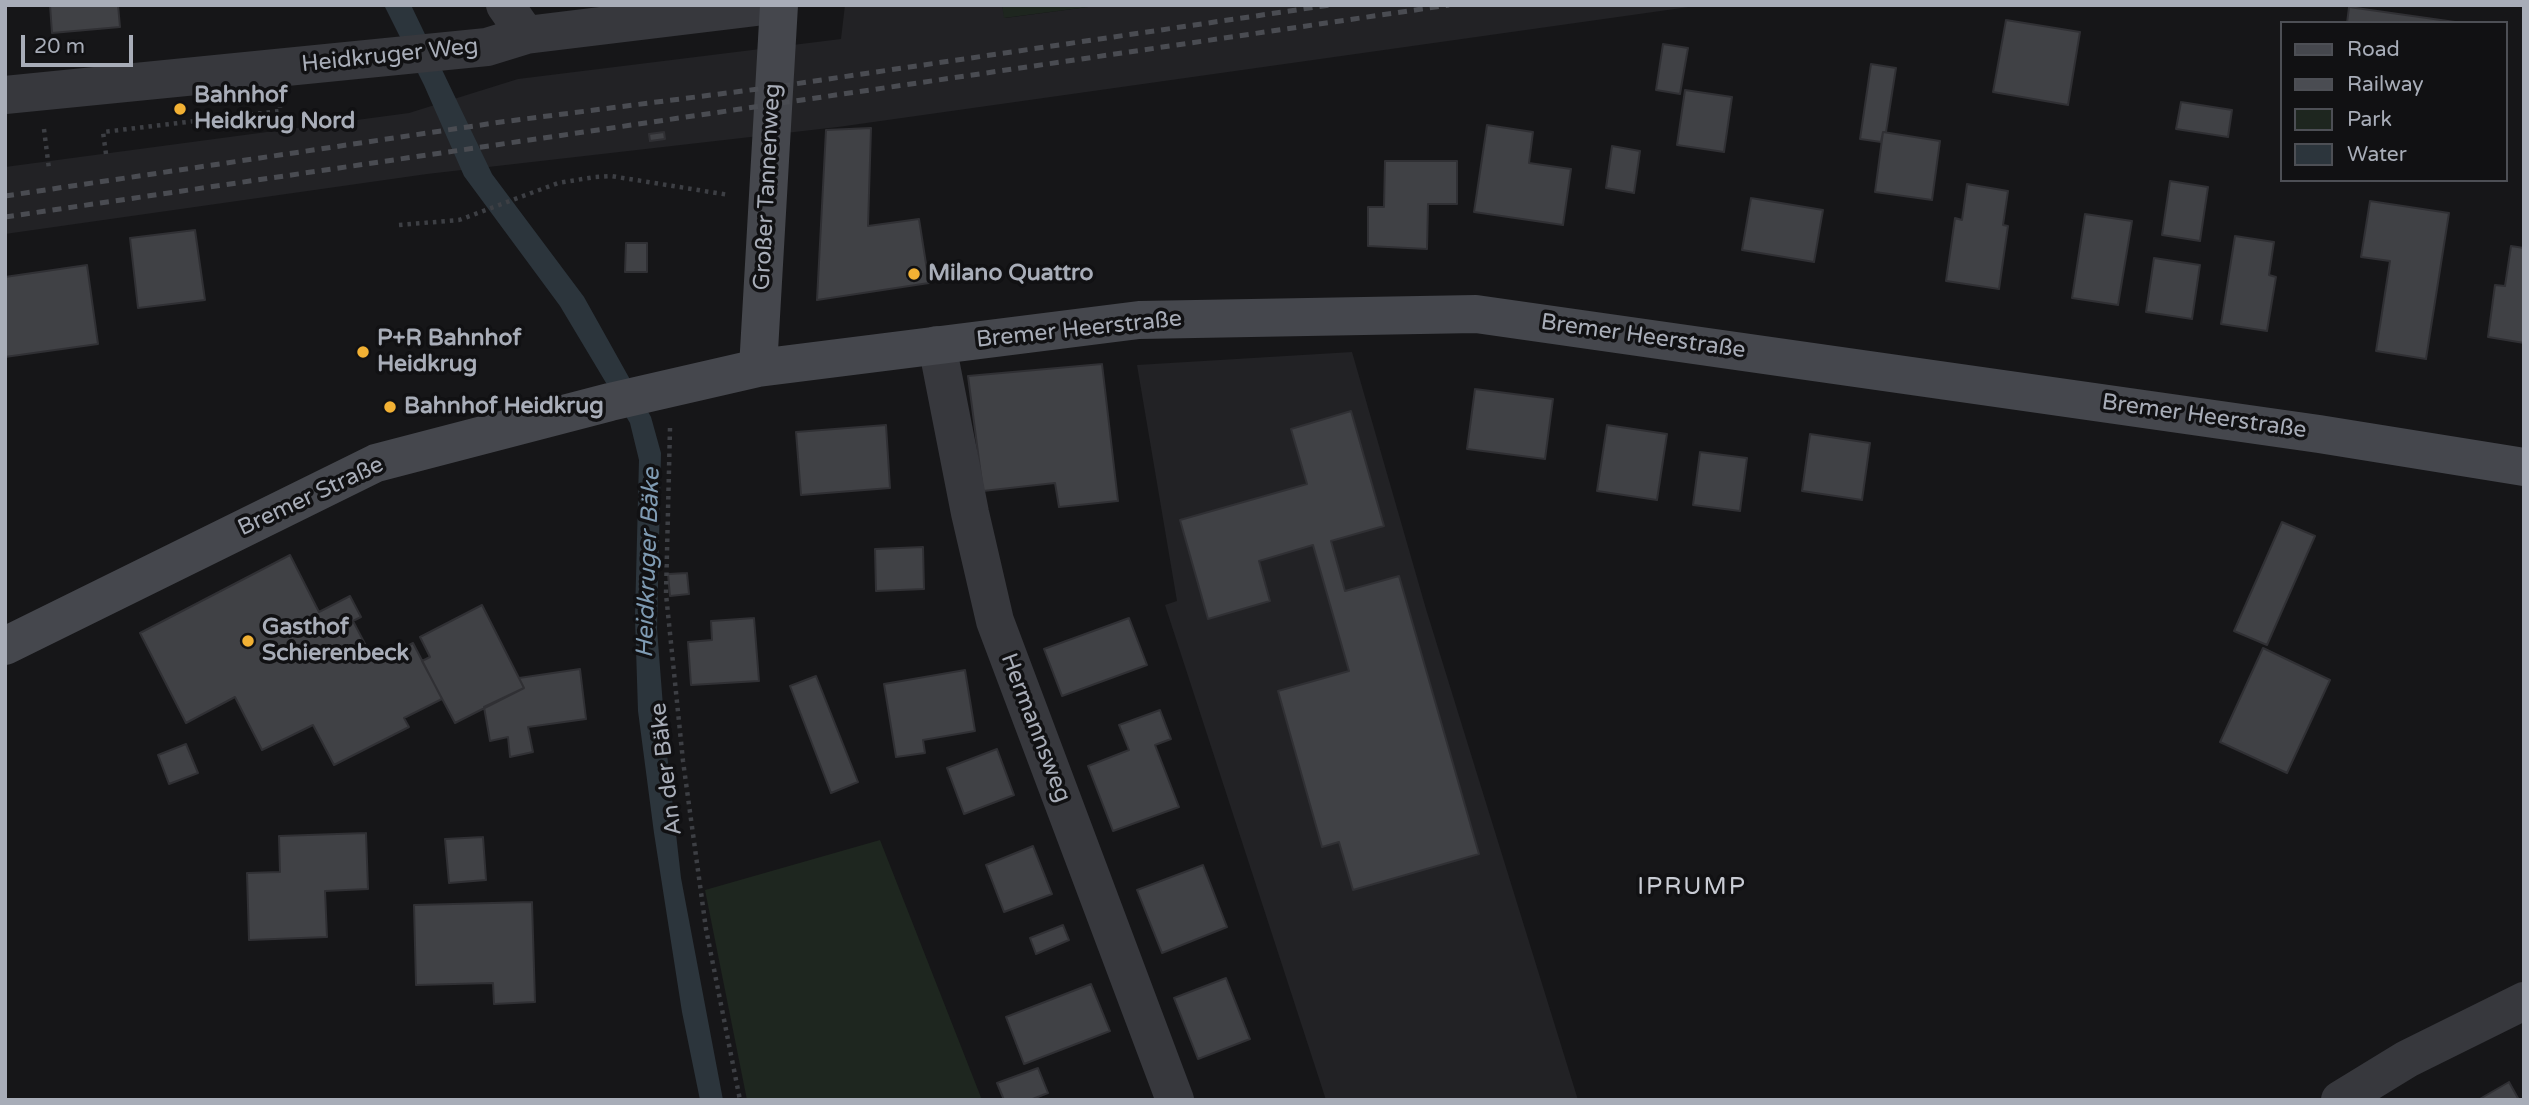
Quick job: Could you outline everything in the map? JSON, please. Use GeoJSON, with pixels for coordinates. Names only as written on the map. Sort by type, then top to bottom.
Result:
{"type":"FeatureCollection","features":[{"type":"Feature","properties":{"kind":"main road","name":"Großer Tannenweg"},"geometry":{"type":"LineString","coordinates":[[758,368],[779,5]]}},
{"type":"Feature","properties":{"kind":"main road","name":"Bremer Heerstraße"},"geometry":{"type":"LineString","coordinates":[[758,368],[1139,320],[1476,314],[2319,434],[2524,467]]}},
{"type":"Feature","properties":{"kind":"main road","name":"Bremer Straße"},"geometry":{"type":"LineString","coordinates":[[5,646],[376,463],[610,402],[758,368]]}},
{"type":"Feature","properties":{"kind":"street","name":"Heidkruger Weg"},"geometry":{"type":"LineString","coordinates":[[5,95],[487,47],[516,20],[773,5]]}},
{"type":"Feature","properties":{"kind":"street","name":"Hermannsweg"},"geometry":{"type":"LineString","coordinates":[[937,345],[970,513],[995,621],[1175,1100]]}},
{"type":"Feature","properties":{"kind":"street"},"geometry":{"type":"LineString","coordinates":[[2340,1100],[2407,1059],[2524,1001]]}},
{"type":"Feature","properties":{"kind":"path"},"geometry":{"type":"LineString","coordinates":[[106,154],[103,132],[281,111],[276,68]]}},
{"type":"Feature","properties":{"kind":"path"},"geometry":{"type":"LineString","coordinates":[[44,132],[49,169]]}},
{"type":"Feature","properties":{"kind":"path"},"geometry":{"type":"LineString","coordinates":[[399,225],[459,219],[558,183],[611,176],[768,201]]}},
{"type":"Feature","properties":{"kind":"path","name":"An der Bäke"},"geometry":{"type":"LineString","coordinates":[[661,391],[667,607],[683,761],[706,929],[740,1100]]}},
{"type":"Feature","properties":{"kind":"shaded area"},"geometry":{"type":"Polygon","coordinates":[[[845,5],[1002,5],[1005,18],[1103,5],[1703,5],[838,127],[427,174],[5,234],[5,167],[409,113],[518,79],[841,39],[845,5]]]}},
{"type":"Feature","properties":{"kind":"shaded area"},"geometry":{"type":"Polygon","coordinates":[[[1352,352],[1426,609],[1578,1100],[1326,1100],[1165,605],[1177,601],[1137,365],[1352,352]]]}},
{"type":"Feature","properties":{"kind":"green space"},"geometry":{"type":"Polygon","coordinates":[[[1002,5],[1103,5],[1004,18],[1002,5]]]}},
{"type":"Feature","properties":{"kind":"green space"},"geometry":{"type":"Polygon","coordinates":[[[880,840],[982,1100],[747,1100],[705,890],[880,840]]]}},
{"type":"Feature","properties":{"kind":"water","name":"Heidkruger Bäke"},"geometry":{"type":"Polygon","coordinates":[[[384,5],[411,5],[492,174],[584,297],[651,417],[661,453],[657,629],[666,745],[681,878],[723,1100],[700,1100],[682,1012],[654,833],[638,711],[635,617],[639,460],[630,423],[560,306],[464,176],[424,85],[384,5]]]}},
{"type":"Feature","properties":{"kind":"building"},"geometry":{"type":"Polygon","coordinates":[[[50,5],[118,5],[120,27],[52,33],[50,5]]]}},
{"type":"Feature","properties":{"kind":"building"},"geometry":{"type":"Polygon","coordinates":[[[2349,7],[2448,21],[2347,21],[2349,7]]]}},
{"type":"Feature","properties":{"kind":"building"},"geometry":{"type":"Polygon","coordinates":[[[2006,20],[2080,32],[2068,105],[1993,92],[2006,20]]]}},
{"type":"Feature","properties":{"kind":"building"},"geometry":{"type":"Polygon","coordinates":[[[1663,44],[1688,48],[1680,94],[1656,90],[1663,44]]]}},
{"type":"Feature","properties":{"kind":"building"},"geometry":{"type":"Polygon","coordinates":[[[1871,64],[1896,68],[1886,132],[1883,132],[1881,142],[1860,139],[1871,64]]]}},
{"type":"Feature","properties":{"kind":"building"},"geometry":{"type":"Polygon","coordinates":[[[1685,90],[1732,97],[1724,152],[1677,145],[1685,90]]]}},
{"type":"Feature","properties":{"kind":"building"},"geometry":{"type":"Polygon","coordinates":[[[2181,102],[2232,110],[2228,137],[2176,129],[2181,102]]]}},
{"type":"Feature","properties":{"kind":"building"},"geometry":{"type":"Polygon","coordinates":[[[1487,125],[1533,132],[1529,163],[1571,169],[1563,225],[1474,212],[1487,125]]]}},
{"type":"Feature","properties":{"kind":"building"},"geometry":{"type":"Polygon","coordinates":[[[871,128],[868,226],[919,219],[929,283],[817,300],[826,130],[871,128]]]}},
{"type":"Feature","properties":{"kind":"building"},"geometry":{"type":"Polygon","coordinates":[[[664,132],[665,139],[650,141],[649,134],[664,132]]]}},
{"type":"Feature","properties":{"kind":"building"},"geometry":{"type":"Polygon","coordinates":[[[1883,132],[1940,141],[1932,200],[1875,192],[1883,132]]]}},
{"type":"Feature","properties":{"kind":"building"},"geometry":{"type":"Polygon","coordinates":[[[1612,146],[1640,151],[1634,193],[1606,188],[1612,146]]]}},
{"type":"Feature","properties":{"kind":"building"},"geometry":{"type":"Polygon","coordinates":[[[1385,161],[1457,161],[1457,204],[1428,204],[1427,249],[1368,246],[1368,207],[1384,207],[1385,161]]]}},
{"type":"Feature","properties":{"kind":"building"},"geometry":{"type":"Polygon","coordinates":[[[2170,181],[2208,187],[2200,241],[2162,235],[2170,181]]]}},
{"type":"Feature","properties":{"kind":"building"},"geometry":{"type":"Polygon","coordinates":[[[1967,184],[2008,191],[2003,225],[2008,226],[1999,289],[1946,281],[1955,218],[1962,220],[1967,184]]]}},
{"type":"Feature","properties":{"kind":"building"},"geometry":{"type":"Polygon","coordinates":[[[1751,198],[1823,210],[1814,262],[1742,250],[1751,198]]]}},
{"type":"Feature","properties":{"kind":"building"},"geometry":{"type":"Polygon","coordinates":[[[2370,201],[2449,213],[2426,359],[2376,351],[2390,261],[2361,257],[2370,201]]]}},
{"type":"Feature","properties":{"kind":"building"},"geometry":{"type":"Polygon","coordinates":[[[2085,214],[2132,221],[2118,305],[2072,298],[2085,214]]]}},
{"type":"Feature","properties":{"kind":"building"},"geometry":{"type":"Polygon","coordinates":[[[195,230],[205,300],[138,308],[130,238],[195,230]]]}},
{"type":"Feature","properties":{"kind":"building"},"geometry":{"type":"Polygon","coordinates":[[[2235,236],[2274,242],[2269,275],[2276,277],[2267,331],[2221,324],[2235,236]]]}},
{"type":"Feature","properties":{"kind":"building"},"geometry":{"type":"Polygon","coordinates":[[[626,243],[647,243],[647,272],[625,272],[626,243]]]}},
{"type":"Feature","properties":{"kind":"building"},"geometry":{"type":"Polygon","coordinates":[[[2511,246],[2524,248],[2524,343],[2488,337],[2495,285],[2505,286],[2511,246]]]}},
{"type":"Feature","properties":{"kind":"building"},"geometry":{"type":"Polygon","coordinates":[[[2154,258],[2200,265],[2192,319],[2146,312],[2154,258]]]}},
{"type":"Feature","properties":{"kind":"building"},"geometry":{"type":"Polygon","coordinates":[[[87,265],[98,344],[5,357],[5,277],[87,265]]]}},
{"type":"Feature","properties":{"kind":"building"},"geometry":{"type":"Polygon","coordinates":[[[1102,364],[1118,501],[1059,507],[1055,483],[983,491],[968,376],[1102,364]]]}},
{"type":"Feature","properties":{"kind":"building"},"geometry":{"type":"Polygon","coordinates":[[[1475,389],[1553,399],[1545,459],[1467,449],[1475,389]]]}},
{"type":"Feature","properties":{"kind":"building"},"geometry":{"type":"Polygon","coordinates":[[[1351,411],[1384,526],[1331,541],[1345,591],[1399,576],[1479,854],[1353,890],[1339,842],[1322,847],[1278,691],[1349,671],[1313,545],[1259,561],[1270,601],[1208,619],[1180,520],[1307,484],[1291,429],[1351,411]]]}},
{"type":"Feature","properties":{"kind":"building"},"geometry":{"type":"Polygon","coordinates":[[[886,425],[890,488],[801,495],[796,432],[886,425]]]}},
{"type":"Feature","properties":{"kind":"building"},"geometry":{"type":"Polygon","coordinates":[[[1607,425],[1667,434],[1657,500],[1597,491],[1607,425]]]}},
{"type":"Feature","properties":{"kind":"building"},"geometry":{"type":"Polygon","coordinates":[[[1810,434],[1870,443],[1862,500],[1802,491],[1810,434]]]}},
{"type":"Feature","properties":{"kind":"building"},"geometry":{"type":"Polygon","coordinates":[[[1700,452],[1747,458],[1740,511],[1693,505],[1700,452]]]}},
{"type":"Feature","properties":{"kind":"building"},"geometry":{"type":"Polygon","coordinates":[[[2282,522],[2315,536],[2267,645],[2234,631],[2282,522]]]}},
{"type":"Feature","properties":{"kind":"building"},"geometry":{"type":"Polygon","coordinates":[[[923,547],[924,589],[876,591],[875,549],[923,547]]]}},
{"type":"Feature","properties":{"kind":"building"},"geometry":{"type":"Polygon","coordinates":[[[290,555],[319,612],[350,596],[361,617],[353,621],[375,663],[413,643],[442,699],[404,718],[409,727],[334,765],[313,725],[262,750],[235,697],[186,723],[140,633],[290,555]]]}},
{"type":"Feature","properties":{"kind":"building"},"geometry":{"type":"Polygon","coordinates":[[[687,573],[689,594],[670,596],[668,574],[687,573]]]}},
{"type":"Feature","properties":{"kind":"building"},"geometry":{"type":"Polygon","coordinates":[[[482,605],[524,688],[455,723],[422,661],[430,657],[420,637],[482,605]]]}},
{"type":"Feature","properties":{"kind":"building"},"geometry":{"type":"Polygon","coordinates":[[[754,618],[759,681],[691,685],[688,642],[712,640],[711,621],[754,618]]]}},
{"type":"Feature","properties":{"kind":"building"},"geometry":{"type":"Polygon","coordinates":[[[1129,618],[1147,665],[1062,696],[1044,649],[1129,618]]]}},
{"type":"Feature","properties":{"kind":"building"},"geometry":{"type":"Polygon","coordinates":[[[2263,648],[2330,680],[2287,773],[2220,742],[2263,648]]]}},
{"type":"Feature","properties":{"kind":"building"},"geometry":{"type":"Polygon","coordinates":[[[580,669],[586,719],[528,727],[533,752],[510,757],[508,737],[490,741],[484,707],[524,688],[519,678],[580,669]]]}},
{"type":"Feature","properties":{"kind":"building"},"geometry":{"type":"Polygon","coordinates":[[[965,670],[975,731],[923,740],[925,753],[896,757],[884,684],[965,670]]]}},
{"type":"Feature","properties":{"kind":"building"},"geometry":{"type":"Polygon","coordinates":[[[816,676],[858,782],[831,793],[790,686],[816,676]]]}},
{"type":"Feature","properties":{"kind":"building"},"geometry":{"type":"Polygon","coordinates":[[[1160,710],[1171,739],[1155,745],[1179,807],[1113,831],[1088,766],[1129,750],[1119,725],[1160,710]]]}},
{"type":"Feature","properties":{"kind":"building"},"geometry":{"type":"Polygon","coordinates":[[[186,744],[198,773],[169,784],[158,755],[186,744]]]}},
{"type":"Feature","properties":{"kind":"building"},"geometry":{"type":"Polygon","coordinates":[[[997,749],[1014,795],[964,814],[947,768],[997,749]]]}},
{"type":"Feature","properties":{"kind":"building"},"geometry":{"type":"Polygon","coordinates":[[[366,833],[368,889],[325,891],[327,937],[249,940],[247,873],[280,872],[279,836],[366,833]]]}},
{"type":"Feature","properties":{"kind":"building"},"geometry":{"type":"Polygon","coordinates":[[[483,837],[486,880],[449,883],[445,839],[483,837]]]}},
{"type":"Feature","properties":{"kind":"building"},"geometry":{"type":"Polygon","coordinates":[[[1033,846],[1052,894],[1004,912],[986,865],[1033,846]]]}},
{"type":"Feature","properties":{"kind":"building"},"geometry":{"type":"Polygon","coordinates":[[[1203,865],[1227,927],[1162,953],[1137,890],[1203,865]]]}},
{"type":"Feature","properties":{"kind":"building"},"geometry":{"type":"Polygon","coordinates":[[[532,902],[535,1002],[494,1004],[493,983],[416,985],[414,905],[532,902]]]}},
{"type":"Feature","properties":{"kind":"building"},"geometry":{"type":"Polygon","coordinates":[[[1063,925],[1069,940],[1036,954],[1030,938],[1063,925]]]}},
{"type":"Feature","properties":{"kind":"building"},"geometry":{"type":"Polygon","coordinates":[[[1226,978],[1250,1039],[1198,1059],[1174,998],[1226,978]]]}},
{"type":"Feature","properties":{"kind":"building"},"geometry":{"type":"Polygon","coordinates":[[[1091,984],[1110,1031],[1024,1064],[1006,1017],[1091,984]]]}},
{"type":"Feature","properties":{"kind":"building"},"geometry":{"type":"Polygon","coordinates":[[[1038,1068],[1048,1093],[1030,1100],[1004,1100],[997,1083],[1038,1068]]]}},
{"type":"Feature","properties":{"kind":"building"},"geometry":{"type":"Polygon","coordinates":[[[2509,1082],[2519,1100],[2478,1100],[2509,1082]]]}},
{"type":"Feature","properties":{"kind":"railway"},"geometry":{"type":"LineString","coordinates":[[5,196],[501,122],[774,87],[1330,5]]}},
{"type":"Feature","properties":{"kind":"railway"},"geometry":{"type":"LineString","coordinates":[[5,217],[1449,5]]}},
{"type":"Feature","properties":{"kind":"place","name":"Bahnhof Heidkrug Nord"},"geometry":{"type":"Point","coordinates":[180,109]}},
{"type":"Feature","properties":{"kind":"place","name":"Milano Quattro"},"geometry":{"type":"Point","coordinates":[914,274]}},
{"type":"Feature","properties":{"kind":"place","name":"P+R Bahnhof Heidkrug"},"geometry":{"type":"Point","coordinates":[363,352]}},
{"type":"Feature","properties":{"kind":"place","name":"Bahnhof Heidkrug"},"geometry":{"type":"Point","coordinates":[390,407]}},
{"type":"Feature","properties":{"kind":"place","name":"Gasthof Schierenbeck"},"geometry":{"type":"Point","coordinates":[248,641]}},
{"type":"Feature","properties":{"kind":"district","name":"IPRUMP"},"geometry":{"type":"Point","coordinates":[1692,888]}}]}
